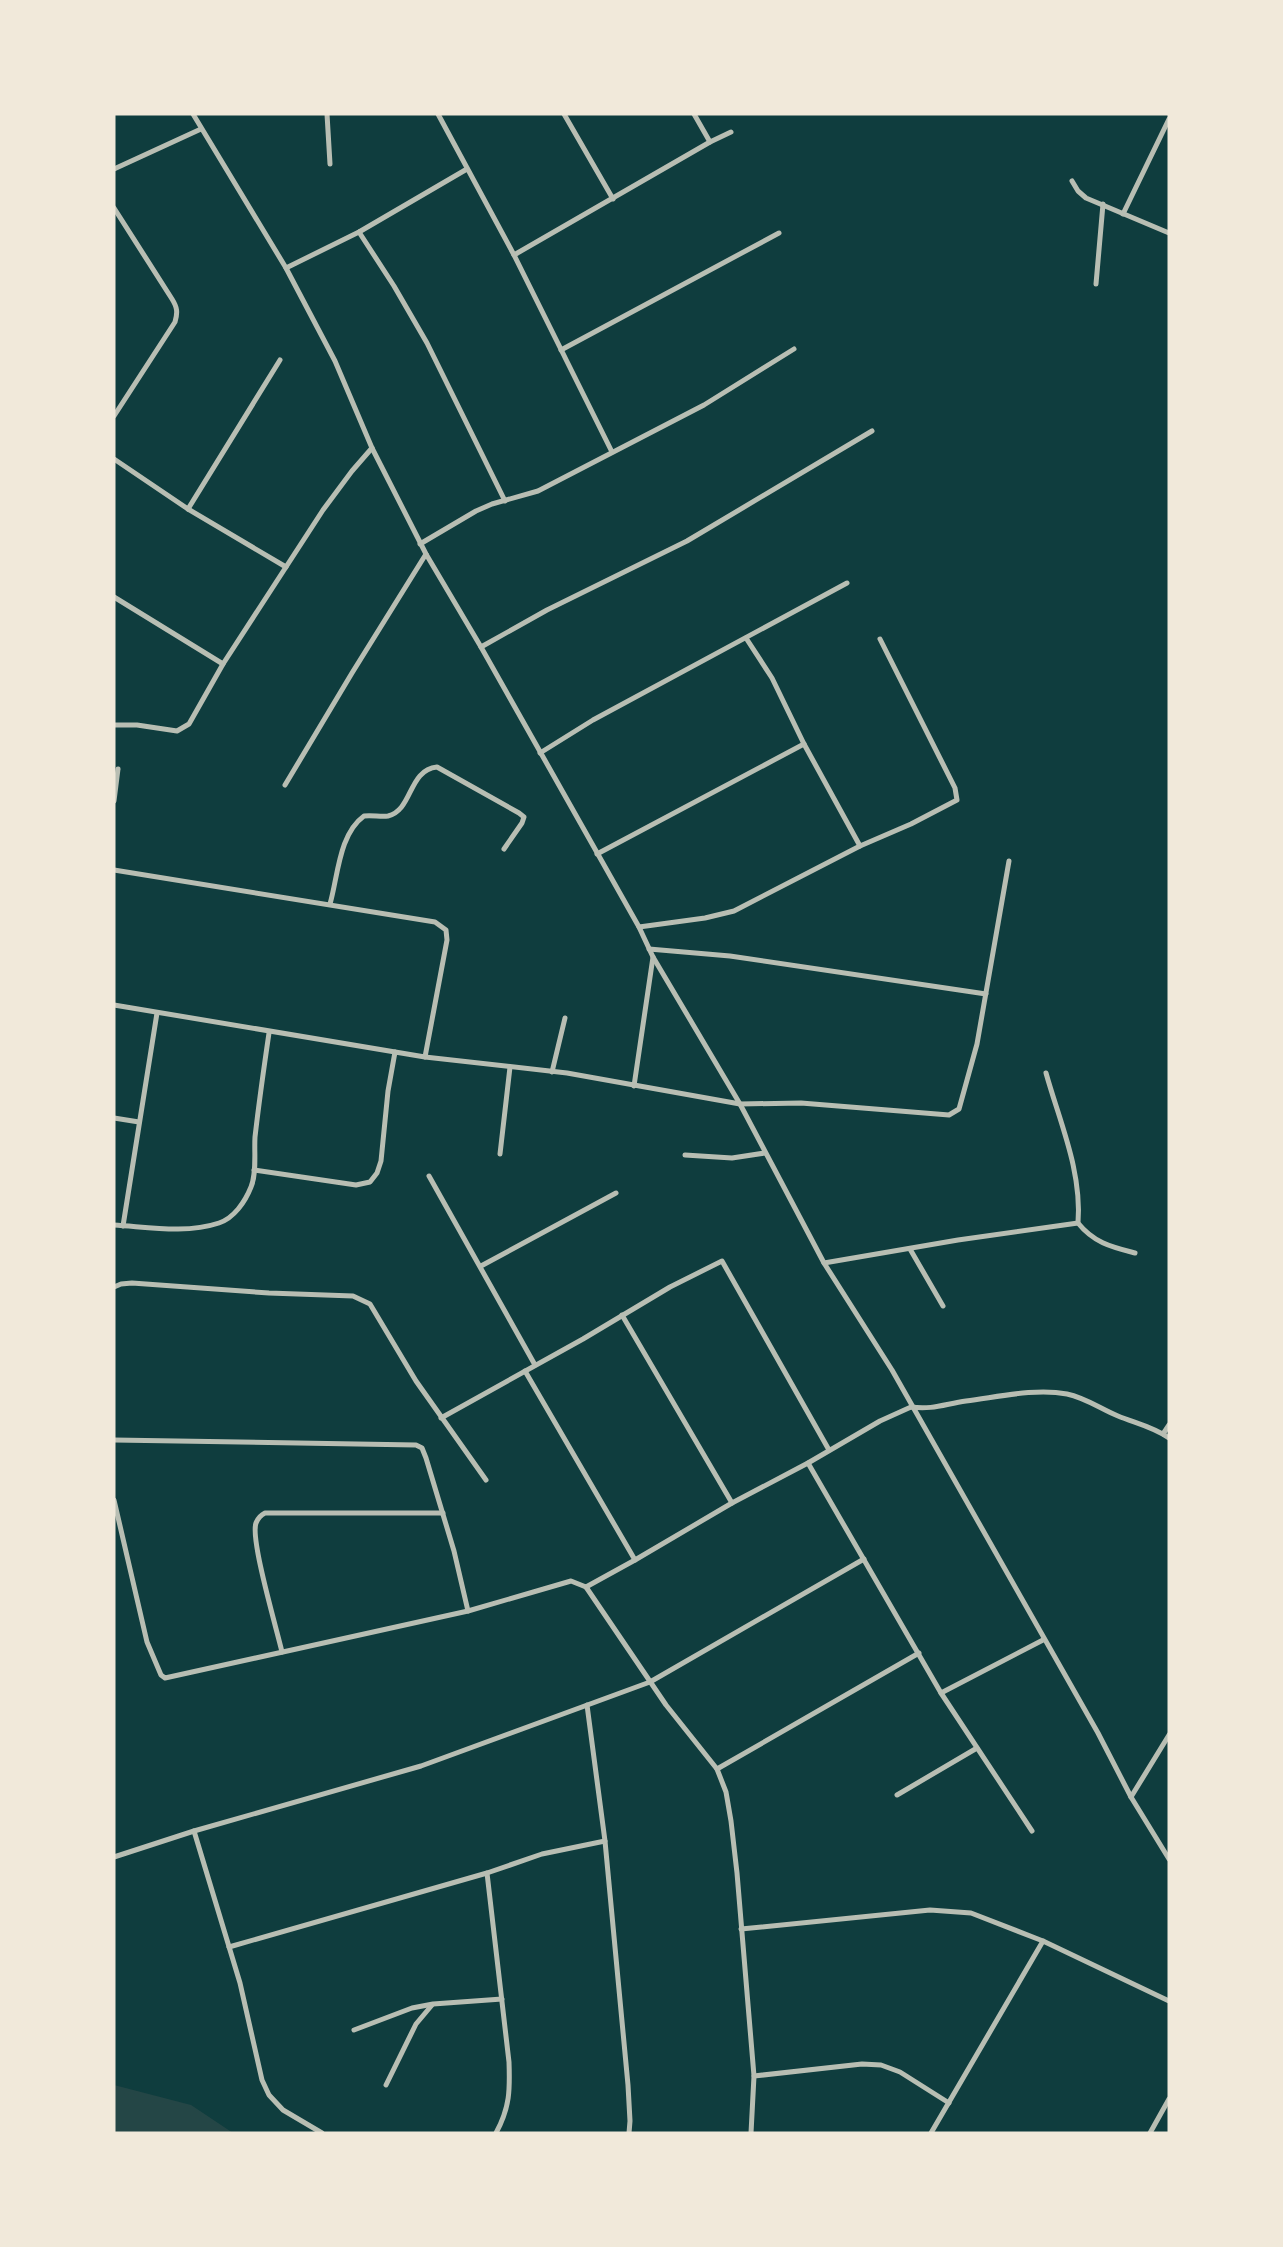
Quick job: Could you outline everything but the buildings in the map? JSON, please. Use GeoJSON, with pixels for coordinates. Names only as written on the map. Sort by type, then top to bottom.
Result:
{"type":"FeatureCollection","features":[{"type":"Feature","properties":{"kind":"street"},"geometry":{"type":"LineString","coordinates":[[193,114],[286,268],[335,362],[372,448],[420,544],[481,647],[639,927],[653,957],[740,1104],[824,1263],[892,1370],[911,1407],[991,1543],[1043,1640],[1098,1733],[1131,1797],[1169,1859]]}},
{"type":"Feature","properties":{"kind":"street"},"geometry":{"type":"LineString","coordinates":[[327,114],[330,164]]}},
{"type":"Feature","properties":{"kind":"street"},"geometry":{"type":"LineString","coordinates":[[438,114],[514,255],[612,452]]}},
{"type":"Feature","properties":{"kind":"street"},"geometry":{"type":"LineString","coordinates":[[564,114],[613,199]]}},
{"type":"Feature","properties":{"kind":"street"},"geometry":{"type":"LineString","coordinates":[[693,114],[710,142]]}},
{"type":"Feature","properties":{"kind":"street"},"geometry":{"type":"LineString","coordinates":[[1122,214],[1169,119]]}},
{"type":"Feature","properties":{"kind":"street"},"geometry":{"type":"LineString","coordinates":[[114,169],[201,129]]}},
{"type":"Feature","properties":{"kind":"street"},"geometry":{"type":"LineString","coordinates":[[514,255],[731,132]]}},
{"type":"Feature","properties":{"kind":"street"},"geometry":{"type":"LineString","coordinates":[[286,268],[359,232],[467,169]]}},
{"type":"Feature","properties":{"kind":"street"},"geometry":{"type":"LineString","coordinates":[[1072,181],[1086,198],[1169,234]]}},
{"type":"Feature","properties":{"kind":"street"},"geometry":{"type":"LineString","coordinates":[[1096,284],[1103,204]]}},
{"type":"Feature","properties":{"kind":"street"},"geometry":{"type":"LineString","coordinates":[[114,208],[172,298],[177,307],[177,315],[175,322],[114,416]]}},
{"type":"Feature","properties":{"kind":"street"},"geometry":{"type":"LineString","coordinates":[[359,232],[428,343],[504,501]]}},
{"type":"Feature","properties":{"kind":"street"},"geometry":{"type":"LineString","coordinates":[[561,350],[779,233]]}},
{"type":"Feature","properties":{"kind":"street"},"geometry":{"type":"LineString","coordinates":[[420,544],[476,511],[538,491],[704,405],[794,349]]}},
{"type":"Feature","properties":{"kind":"street"},"geometry":{"type":"LineString","coordinates":[[188,508],[280,360]]}},
{"type":"Feature","properties":{"kind":"street"},"geometry":{"type":"LineString","coordinates":[[481,647],[547,610],[687,541],[872,431]]}},
{"type":"Feature","properties":{"kind":"street"},"geometry":{"type":"LineString","coordinates":[[114,725],[137,725],[177,731],[189,723],[223,664],[323,510],[372,448]]}},
{"type":"Feature","properties":{"kind":"street"},"geometry":{"type":"LineString","coordinates":[[114,459],[188,508],[286,567]]}},
{"type":"Feature","properties":{"kind":"street"},"geometry":{"type":"LineString","coordinates":[[285,785],[426,554]]}},
{"type":"Feature","properties":{"kind":"street"},"geometry":{"type":"LineString","coordinates":[[540,753],[593,720],[847,583]]}},
{"type":"Feature","properties":{"kind":"street"},"geometry":{"type":"LineString","coordinates":[[114,607],[116,598],[223,664]]}},
{"type":"Feature","properties":{"kind":"street"},"geometry":{"type":"LineString","coordinates":[[746,638],[772,678],[804,744],[860,846]]}},
{"type":"Feature","properties":{"kind":"street"},"geometry":{"type":"LineString","coordinates":[[639,927],[705,918],[734,911],[860,846],[912,824],[958,798],[880,639]]}},
{"type":"Feature","properties":{"kind":"street"},"geometry":{"type":"LineString","coordinates":[[597,854],[804,744]]}},
{"type":"Feature","properties":{"kind":"street"},"geometry":{"type":"LineString","coordinates":[[330,904],[343,850],[351,830],[364,816],[388,816],[396,812],[404,803],[421,773],[430,768],[437,767],[524,817],[504,849]]}},
{"type":"Feature","properties":{"kind":"street"},"geometry":{"type":"LineString","coordinates":[[114,801],[118,769]]}},
{"type":"Feature","properties":{"kind":"street"},"geometry":{"type":"LineString","coordinates":[[114,1005],[269,1033],[424,1057],[552,1072],[740,1104],[801,1103],[949,1115],[959,1109],[977,1044],[1009,861]]}},
{"type":"Feature","properties":{"kind":"street"},"geometry":{"type":"LineString","coordinates":[[114,870],[435,922],[446,930],[447,940],[424,1057]]}},
{"type":"Feature","properties":{"kind":"street"},"geometry":{"type":"LineString","coordinates":[[649,949],[730,956],[986,994]]}},
{"type":"Feature","properties":{"kind":"street"},"geometry":{"type":"LineString","coordinates":[[634,1086],[653,957]]}},
{"type":"Feature","properties":{"kind":"street"},"geometry":{"type":"LineString","coordinates":[[123,1226],[157,1013]]}},
{"type":"Feature","properties":{"kind":"street"},"geometry":{"type":"LineString","coordinates":[[552,1072],[565,1018]]}},
{"type":"Feature","properties":{"kind":"street"},"geometry":{"type":"LineString","coordinates":[[114,1225],[192,1228],[220,1223],[237,1210],[252,1186],[256,1130],[269,1033]]}},
{"type":"Feature","properties":{"kind":"street"},"geometry":{"type":"LineString","coordinates":[[254,1170],[356,1185],[370,1182],[377,1173],[381,1161],[388,1091],[395,1052]]}},
{"type":"Feature","properties":{"kind":"street"},"geometry":{"type":"LineString","coordinates":[[500,1154],[510,1067]]}},
{"type":"Feature","properties":{"kind":"street"},"geometry":{"type":"LineString","coordinates":[[1046,1073],[1073,1159],[1079,1201],[1078,1223],[1086,1233],[1102,1244],[1136,1253]]}},
{"type":"Feature","properties":{"kind":"street"},"geometry":{"type":"LineString","coordinates":[[114,1118],[140,1122]]}},
{"type":"Feature","properties":{"kind":"street"},"geometry":{"type":"LineString","coordinates":[[685,1155],[732,1158],[765,1153]]}},
{"type":"Feature","properties":{"kind":"street"},"geometry":{"type":"LineString","coordinates":[[429,1176],[535,1365]]}},
{"type":"Feature","properties":{"kind":"street"},"geometry":{"type":"LineString","coordinates":[[481,1266],[616,1192]]}},
{"type":"Feature","properties":{"kind":"street"},"geometry":{"type":"LineString","coordinates":[[824,1263],[981,1236],[1078,1223]]}},
{"type":"Feature","properties":{"kind":"street"},"geometry":{"type":"LineString","coordinates":[[910,1249],[943,1306]]}},
{"type":"Feature","properties":{"kind":"street"},"geometry":{"type":"LineString","coordinates":[[441,1418],[583,1340],[670,1287],[722,1261],[829,1450]]}},
{"type":"Feature","properties":{"kind":"street"},"geometry":{"type":"LineString","coordinates":[[114,1287],[132,1283],[269,1293],[353,1296],[362,1299],[370,1304],[441,1418],[486,1480]]}},
{"type":"Feature","properties":{"kind":"street"},"geometry":{"type":"LineString","coordinates":[[622,1315],[732,1503]]}},
{"type":"Feature","properties":{"kind":"street"},"geometry":{"type":"LineString","coordinates":[[525,1371],[635,1560]]}},
{"type":"Feature","properties":{"kind":"street"},"geometry":{"type":"LineString","coordinates":[[586,1587],[880,1421],[911,1407],[928,1409],[962,1402],[1035,1393],[1066,1394],[1169,1438]]}},
{"type":"Feature","properties":{"kind":"street"},"geometry":{"type":"LineString","coordinates":[[1163,1434],[1169,1425]]}},
{"type":"Feature","properties":{"kind":"street"},"geometry":{"type":"LineString","coordinates":[[114,1440],[416,1445],[422,1448],[426,1458],[443,1513],[468,1611]]}},
{"type":"Feature","properties":{"kind":"street"},"geometry":{"type":"LineString","coordinates":[[808,1463],[941,1693],[1032,1831]]}},
{"type":"Feature","properties":{"kind":"street"},"geometry":{"type":"LineString","coordinates":[[114,1500],[147,1642],[161,1675],[165,1678],[468,1611],[571,1581],[586,1587],[650,1682],[717,1769],[726,1792],[731,1821],[754,2076],[751,2133]]}},
{"type":"Feature","properties":{"kind":"street"},"geometry":{"type":"LineString","coordinates":[[282,1652],[257,1548],[255,1524],[260,1516],[266,1513],[443,1513]]}},
{"type":"Feature","properties":{"kind":"street"},"geometry":{"type":"LineString","coordinates":[[114,1857],[194,1831],[420,1766],[650,1682],[864,1559]]}},
{"type":"Feature","properties":{"kind":"street"},"geometry":{"type":"LineString","coordinates":[[941,1693],[1043,1640]]}},
{"type":"Feature","properties":{"kind":"street"},"geometry":{"type":"LineString","coordinates":[[717,1769],[919,1653]]}},
{"type":"Feature","properties":{"kind":"street"},"geometry":{"type":"LineString","coordinates":[[588,1706],[605,1841],[628,2085],[629,2133]]}},
{"type":"Feature","properties":{"kind":"street"},"geometry":{"type":"LineString","coordinates":[[1131,1797],[1169,1735]]}},
{"type":"Feature","properties":{"kind":"street"},"geometry":{"type":"LineString","coordinates":[[897,1795],[977,1748]]}},
{"type":"Feature","properties":{"kind":"street"},"geometry":{"type":"LineString","coordinates":[[194,1831],[229,1947],[262,2080],[269,2095],[283,2110],[322,2133]]}},
{"type":"Feature","properties":{"kind":"street"},"geometry":{"type":"LineString","coordinates":[[229,1947],[488,1873],[542,1854],[605,1841]]}},
{"type":"Feature","properties":{"kind":"street"},"geometry":{"type":"LineString","coordinates":[[488,1873],[510,2091],[508,2106],[496,2133]]}},
{"type":"Feature","properties":{"kind":"street"},"geometry":{"type":"LineString","coordinates":[[741,1929],[930,1910],[971,1913],[1043,1941],[1169,2001]]}},
{"type":"Feature","properties":{"kind":"street"},"geometry":{"type":"LineString","coordinates":[[931,2133],[1043,1941]]}},
{"type":"Feature","properties":{"kind":"street"},"geometry":{"type":"LineString","coordinates":[[354,2030],[412,2008],[433,2004],[502,1999]]}},
{"type":"Feature","properties":{"kind":"street"},"geometry":{"type":"LineString","coordinates":[[386,2085],[416,2024],[433,2004]]}},
{"type":"Feature","properties":{"kind":"street"},"geometry":{"type":"LineString","coordinates":[[754,2076],[862,2064],[881,2065],[900,2072],[949,2103]]}},
{"type":"Feature","properties":{"kind":"street"},"geometry":{"type":"LineString","coordinates":[[1150,2133],[1169,2099]]}},
{"type":"Feature","properties":{"kind":"shaded area"},"geometry":{"type":"Polygon","coordinates":[[[114,2085],[191,2105],[233,2133],[114,2133],[114,2085]]]}}]}
